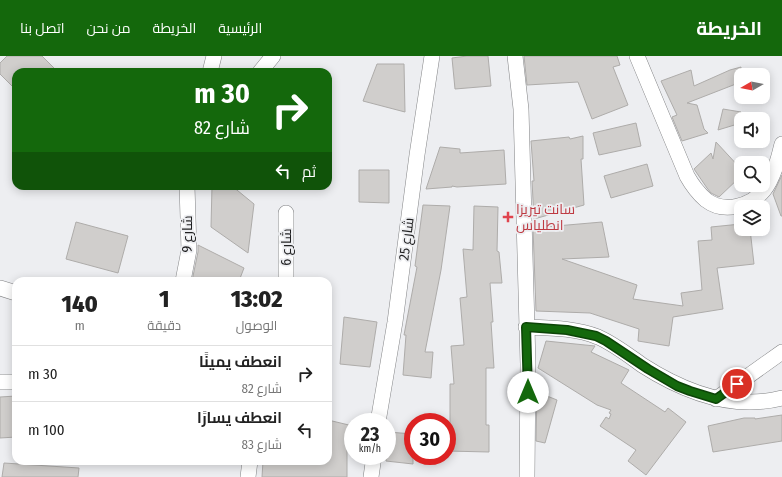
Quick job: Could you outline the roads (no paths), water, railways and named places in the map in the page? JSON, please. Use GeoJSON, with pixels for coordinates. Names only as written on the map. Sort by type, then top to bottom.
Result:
{"type":"FeatureCollection","features":[{"type":"Feature","properties":{"kind":"street"},"geometry":{"type":"LineString","coordinates":[[211,68],[214,56]]}},
{"type":"Feature","properties":{"kind":"street"},"geometry":{"type":"LineString","coordinates":[[263,68],[273,56]]}},
{"type":"Feature","properties":{"kind":"street","name":"شارع 25"},"geometry":{"type":"LineString","coordinates":[[380,413],[395,322],[432,56]]}},
{"type":"Feature","properties":{"kind":"street"},"geometry":{"type":"LineString","coordinates":[[514,56],[521,109],[528,364],[527,477]]}},
{"type":"Feature","properties":{"kind":"street"},"geometry":{"type":"LineString","coordinates":[[637,56],[687,176],[696,190],[708,201],[722,207],[738,207],[753,201],[765,189],[769,182],[782,144]]}},
{"type":"Feature","properties":{"kind":"street","name":"شارع 9"},"geometry":{"type":"LineString","coordinates":[[184,277],[189,250],[187,190]]}},
{"type":"Feature","properties":{"kind":"street","name":"شارع 6"},"geometry":{"type":"LineString","coordinates":[[286,213],[286,277]]}},
{"type":"Feature","properties":{"kind":"street"},"geometry":{"type":"LineString","coordinates":[[0,288],[12,291]]}},
{"type":"Feature","properties":{"kind":"street"},"geometry":{"type":"LineString","coordinates":[[526,327],[567,330],[596,336],[677,386],[716,399],[747,403],[782,398]]}},
{"type":"Feature","properties":{"kind":"street"},"geometry":{"type":"LineString","coordinates":[[716,399],[782,352]]}},
{"type":"Feature","properties":{"kind":"street"},"geometry":{"type":"LineString","coordinates":[[0,382],[12,382]]}},
{"type":"Feature","properties":{"kind":"street"},"geometry":{"type":"LineString","coordinates":[[248,477],[250,465]]}},
{"type":"Feature","properties":{"kind":"street"},"geometry":{"type":"LineString","coordinates":[[371,477],[373,465]]}},
{"type":"Feature","properties":{"kind":"place","name":"سانت تيريزا انطلياس"},"geometry":{"type":"Point","coordinates":[508,217]}}]}
